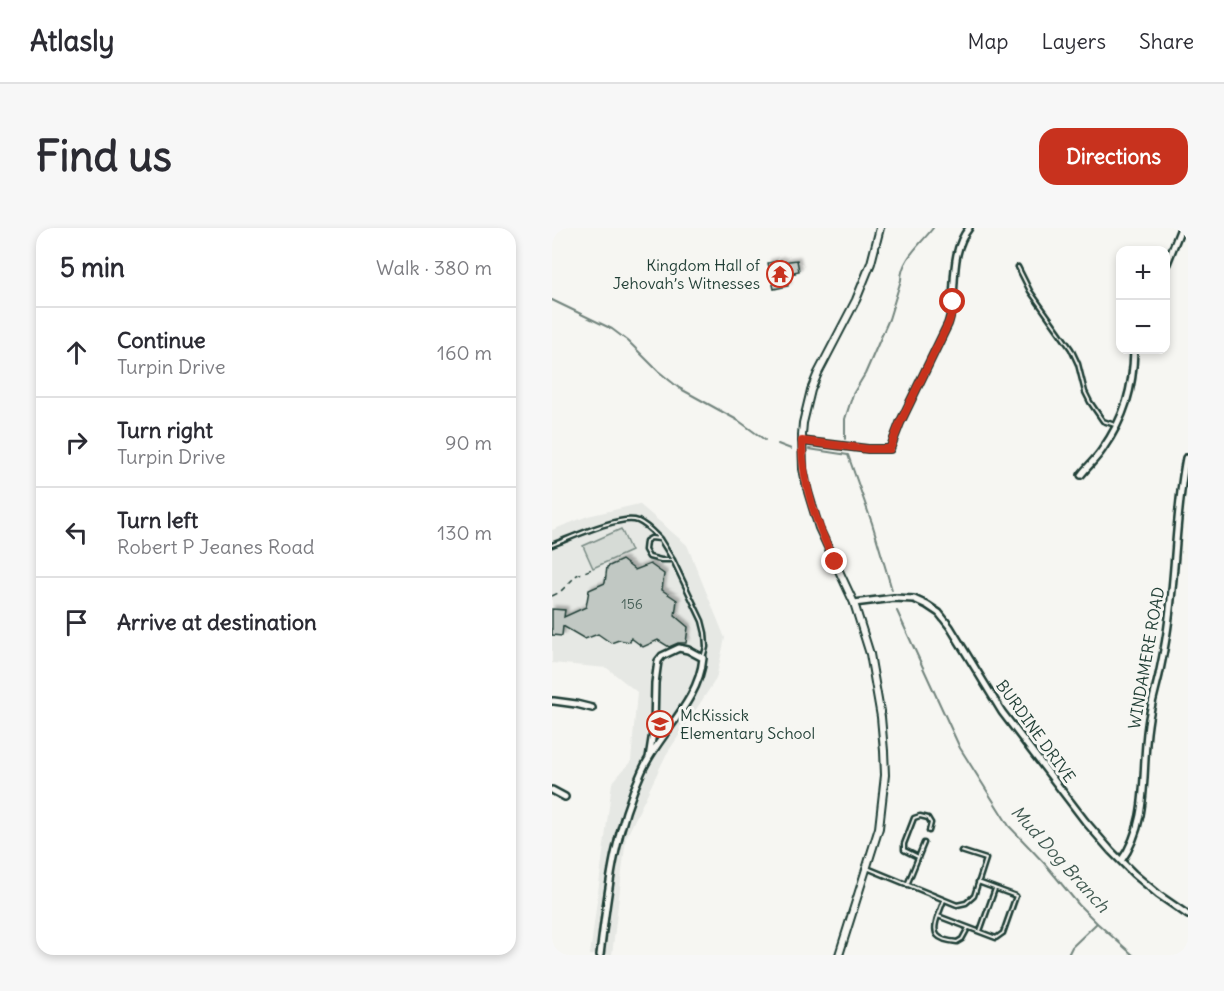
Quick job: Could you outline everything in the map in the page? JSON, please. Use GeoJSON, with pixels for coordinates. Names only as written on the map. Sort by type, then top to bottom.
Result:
{"type":"FeatureCollection","features":[{"type":"Feature","properties":{"kind":"street"},"geometry":{"type":"LineString","coordinates":[[839,955],[879,828],[885,775],[884,751],[881,717],[870,654],[854,603],[819,528],[808,492],[803,469],[803,423],[811,390],[818,373],[861,289],[871,263],[880,228]]}},
{"type":"Feature","properties":{"kind":"street"},"geometry":{"type":"LineString","coordinates":[[802,441],[868,449],[890,449],[948,324],[952,312],[956,259],[960,244],[969,228]]}},
{"type":"Feature","properties":{"kind":"street"},"geometry":{"type":"LineString","coordinates":[[1170,256],[1181,228]]}},
{"type":"Feature","properties":{"kind":"street"},"geometry":{"type":"LineString","coordinates":[[1081,475],[1097,458],[1118,426],[1126,408],[1134,371],[1134,354]]}},
{"type":"Feature","properties":{"kind":"street","name":"WINDAMERE ROAD"},"geometry":{"type":"LineString","coordinates":[[1121,861],[1137,832],[1141,809],[1148,723],[1165,645],[1175,566],[1180,492],[1188,449]]}},
{"type":"Feature","properties":{"kind":"street","name":"BURDINE DRIVE"},"geometry":{"type":"LineString","coordinates":[[854,603],[894,598],[914,599],[939,613],[1002,712],[1085,821],[1121,861],[1159,895],[1188,915]]}},
{"type":"Feature","properties":{"kind":"street"},"geometry":{"type":"LineString","coordinates":[[600,955],[616,843],[629,804],[642,770],[682,710],[700,675],[703,658],[688,650],[679,648],[658,661],[654,726],[649,758]]}},
{"type":"Feature","properties":{"kind":"street"},"geometry":{"type":"LineString","coordinates":[[552,702],[555,700],[592,708]]}},
{"type":"Feature","properties":{"kind":"street"},"geometry":{"type":"LineString","coordinates":[[552,790],[565,797]]}},
{"type":"Feature","properties":{"kind":"lane"},"geometry":{"type":"LineString","coordinates":[[1018,267],[1030,291],[1071,349],[1090,402],[1103,421],[1118,426]]}},
{"type":"Feature","properties":{"kind":"lane"},"geometry":{"type":"LineString","coordinates":[[552,545],[616,521],[636,520],[646,525],[660,539],[673,560],[702,621],[706,647],[703,658]]}},
{"type":"Feature","properties":{"kind":"lane"},"geometry":{"type":"LineString","coordinates":[[660,539],[651,538],[646,541],[645,550],[650,557],[673,560]]}},
{"type":"Feature","properties":{"kind":"lane"},"geometry":{"type":"LineString","coordinates":[[918,856],[904,850],[914,818],[920,816],[928,818],[931,823],[929,831]]}},
{"type":"Feature","properties":{"kind":"lane"},"geometry":{"type":"LineString","coordinates":[[907,885],[924,843]]}},
{"type":"Feature","properties":{"kind":"lane"},"geometry":{"type":"LineString","coordinates":[[867,868],[957,905],[966,903],[974,896],[986,859],[961,850]]}},
{"type":"Feature","properties":{"kind":"lane"},"geometry":{"type":"LineString","coordinates":[[938,916],[996,938],[1003,933],[1017,896],[978,882]]}},
{"type":"Feature","properties":{"kind":"lane"},"geometry":{"type":"LineString","coordinates":[[979,932],[996,889]]}},
{"type":"Feature","properties":{"kind":"lane"},"geometry":{"type":"LineString","coordinates":[[944,900],[934,928],[938,936],[957,942],[962,939],[968,928]]}},
{"type":"Feature","properties":{"kind":"path"},"geometry":{"type":"LineString","coordinates":[[552,596],[560,592],[577,575],[592,569]]}},
{"type":"Feature","properties":{"kind":"shaded area","name":"McKissick Elementary School"},"geometry":{"type":"Polygon","coordinates":[[[639,504],[687,545],[725,638],[716,679],[666,755],[626,838],[612,955],[590,955],[612,783],[631,761],[637,692],[607,668],[552,663],[552,530],[588,516],[639,504]]]}},
{"type":"Feature","properties":{"kind":"shaded area"},"geometry":{"type":"Polygon","coordinates":[[[621,529],[631,551],[593,568],[583,546],[621,529]]]}},
{"type":"Feature","properties":{"kind":"building","name":"Kingdom Hall of Jehovah’s Witnesses"},"geometry":{"type":"Polygon","coordinates":[[[781,260],[782,262],[797,260],[799,271],[786,275],[788,286],[774,289],[768,263],[781,260]]]}},
{"type":"Feature","properties":{"kind":"building"},"geometry":{"type":"Polygon","coordinates":[[[622,560],[635,570],[650,564],[664,574],[662,590],[677,600],[675,616],[688,627],[686,643],[678,643],[669,647],[658,640],[643,647],[631,638],[630,642],[619,640],[611,643],[598,634],[585,639],[563,626],[562,636],[552,635],[552,609],[565,610],[564,617],[586,607],[589,590],[605,583],[607,567],[622,560]]]}},
{"type":"Feature","properties":{"kind":"waterway","name":"Mud Dog Branch"},"geometry":{"type":"LineString","coordinates":[[845,439],[845,419],[853,394],[865,374],[889,319],[904,265],[933,228]]}},
{"type":"Feature","properties":{"kind":"waterway"},"geometry":{"type":"LineString","coordinates":[[552,300],[612,329],[679,388],[739,421],[765,440]]}},
{"type":"Feature","properties":{"kind":"waterway"},"geometry":{"type":"LineString","coordinates":[[778,444],[791,449]]}},
{"type":"Feature","properties":{"kind":"waterway","name":"Mud Dog Branch"},"geometry":{"type":"LineString","coordinates":[[809,449],[848,455],[892,590]]}},
{"type":"Feature","properties":{"kind":"waterway","name":"Mud Dog Branch"},"geometry":{"type":"LineString","coordinates":[[897,611],[960,748],[1009,826],[1079,905],[1133,955]]}},
{"type":"Feature","properties":{"kind":"waterway"},"geometry":{"type":"LineString","coordinates":[[1068,955],[1072,947],[1097,923]]}},
{"type":"Feature","properties":{"kind":"place","name":"Kingdom Hall of Jehovah’s Witnesses"},"geometry":{"type":"Point","coordinates":[780,274]}},
{"type":"Feature","properties":{"kind":"place","name":"McKissick Elementary School"},"geometry":{"type":"Point","coordinates":[660,724]}},
{"type":"Feature","properties":{"kind":"route"},"geometry":{"type":"LineString","coordinates":[[835,562],[819,528],[808,492],[803,469],[802,441],[853,448],[890,449],[900,423],[948,324],[953,302]]}}]}
